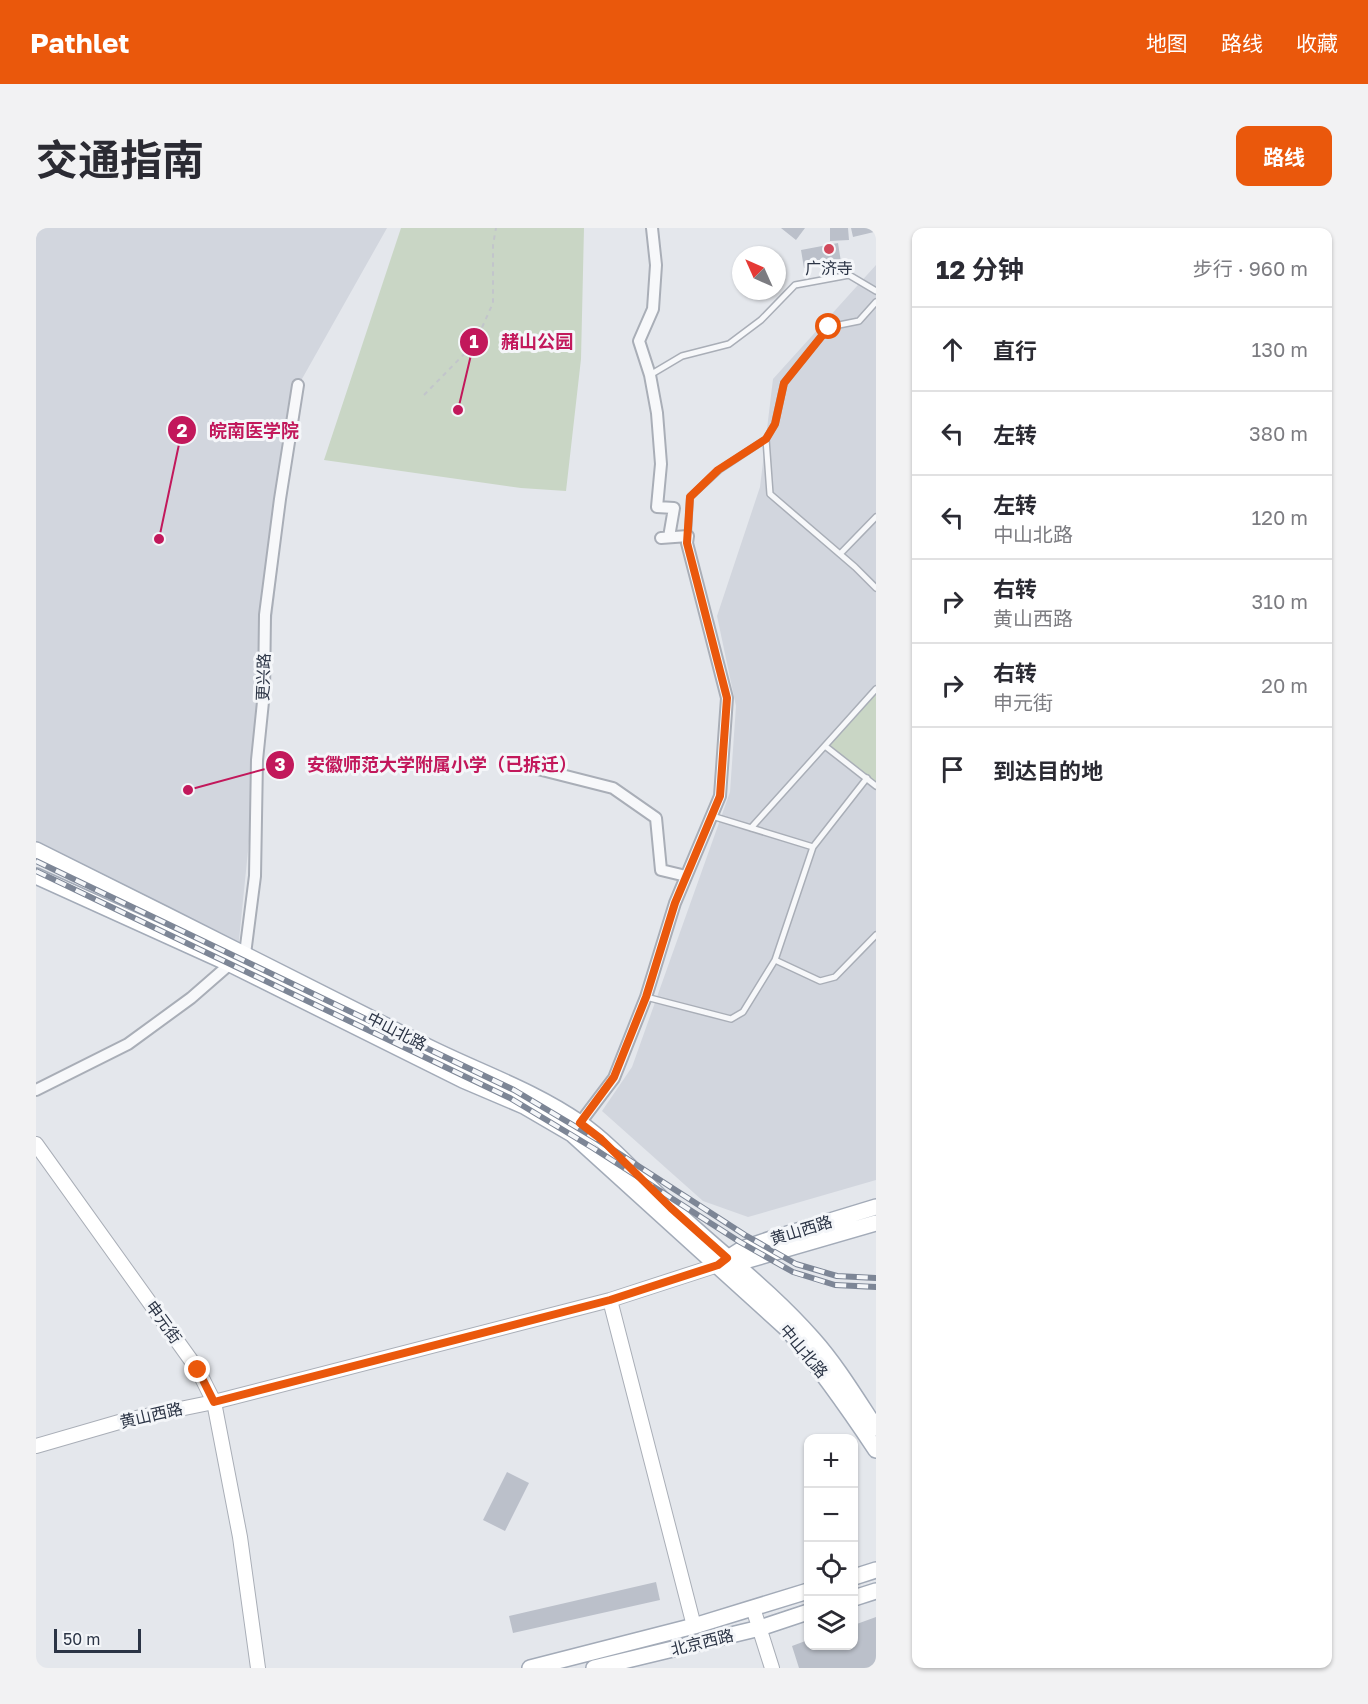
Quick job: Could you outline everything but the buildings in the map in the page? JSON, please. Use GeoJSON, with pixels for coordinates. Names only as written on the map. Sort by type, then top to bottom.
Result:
{"type":"FeatureCollection","features":[{"type":"Feature","properties":{"kind":"main road","name":"中山北路"},"geometry":{"type":"LineString","coordinates":[[36,850],[427,1047],[547,1102],[580,1123],[601,1139],[726,1262],[787,1329],[844,1401],[876,1450]]}},
{"type":"Feature","properties":{"kind":"main road"},"geometry":{"type":"LineString","coordinates":[[36,876],[234,967],[463,1080],[524,1106],[572,1134],[726,1262]]}},
{"type":"Feature","properties":{"kind":"main road","name":"黄山西路"},"geometry":{"type":"LineString","coordinates":[[726,1262],[742,1249],[876,1207]]}},
{"type":"Feature","properties":{"kind":"main road","name":"黄山西路"},"geometry":{"type":"LineString","coordinates":[[726,1262],[876,1223]]}},
{"type":"Feature","properties":{"kind":"main road","name":"中山北路"},"geometry":{"type":"LineString","coordinates":[[726,1262],[789,1314],[813,1339],[833,1364],[876,1428]]}},
{"type":"Feature","properties":{"kind":"main road"},"geometry":{"type":"LineString","coordinates":[[858,1576],[876,1570]]}},
{"type":"Feature","properties":{"kind":"main road"},"geometry":{"type":"LineString","coordinates":[[858,1597],[876,1591]]}},
{"type":"Feature","properties":{"kind":"main road","name":"北京西路"},"geometry":{"type":"LineString","coordinates":[[530,1668],[694,1626],[804,1592]]}},
{"type":"Feature","properties":{"kind":"main road","name":"北京西路"},"geometry":{"type":"LineString","coordinates":[[594,1668],[760,1628],[804,1613]]}},
{"type":"Feature","properties":{"kind":"street"},"geometry":{"type":"LineString","coordinates":[[580,1123],[614,1077],[646,997],[675,903],[720,796],[727,698],[687,543],[688,536],[665,538],[674,508],[657,507],[661,464],[657,413],[650,375],[639,341],[653,309],[656,265],[652,228]]}},
{"type":"Feature","properties":{"kind":"street","name":"更兴路"},"geometry":{"type":"LineString","coordinates":[[234,967],[245,954],[255,876],[257,760],[264,692],[265,615],[298,386]]}},
{"type":"Feature","properties":{"kind":"street"},"geometry":{"type":"LineString","coordinates":[[526,766],[613,788],[656,818],[661,870],[687,876]]}},
{"type":"Feature","properties":{"kind":"street"},"geometry":{"type":"LineString","coordinates":[[36,1090],[128,1044],[234,967]]}},
{"type":"Feature","properties":{"kind":"street","name":"申元街"},"geometry":{"type":"LineString","coordinates":[[36,1144],[198,1370],[214,1402],[240,1537],[258,1668]]}},
{"type":"Feature","properties":{"kind":"street","name":"黄山西路"},"geometry":{"type":"LineString","coordinates":[[36,1446],[126,1420],[214,1402],[610,1300],[726,1262]]}},
{"type":"Feature","properties":{"kind":"street"},"geometry":{"type":"LineString","coordinates":[[610,1300],[694,1626]]}},
{"type":"Feature","properties":{"kind":"street"},"geometry":{"type":"LineString","coordinates":[[753,1608],[772,1668]]}},
{"type":"Feature","properties":{"kind":"lane"},"geometry":{"type":"LineString","coordinates":[[650,375],[682,356],[729,344],[761,320],[795,285],[849,275],[876,291]]}},
{"type":"Feature","properties":{"kind":"lane"},"geometry":{"type":"LineString","coordinates":[[688,536],[690,497],[718,470],[766,439],[775,424],[784,383],[829,327],[859,321],[876,302]]}},
{"type":"Feature","properties":{"kind":"lane"},"geometry":{"type":"LineString","coordinates":[[766,439],[770,494],[876,588]]}},
{"type":"Feature","properties":{"kind":"lane"},"geometry":{"type":"LineString","coordinates":[[840,555],[876,518]]}},
{"type":"Feature","properties":{"kind":"lane"},"geometry":{"type":"LineString","coordinates":[[751,828],[876,690]]}},
{"type":"Feature","properties":{"kind":"lane"},"geometry":{"type":"LineString","coordinates":[[825,746],[876,786]]}},
{"type":"Feature","properties":{"kind":"lane"},"geometry":{"type":"LineString","coordinates":[[646,997],[731,1019],[743,1012],[775,960],[813,847],[867,778]]}},
{"type":"Feature","properties":{"kind":"lane"},"geometry":{"type":"LineString","coordinates":[[712,816],[813,847]]}},
{"type":"Feature","properties":{"kind":"lane"},"geometry":{"type":"LineString","coordinates":[[775,960],[820,981],[835,977],[876,935]]}},
{"type":"Feature","properties":{"kind":"path"},"geometry":{"type":"LineString","coordinates":[[423,395],[475,343],[493,303],[493,245],[496,228]]}},
{"type":"Feature","properties":{"kind":"shaded area"},"geometry":{"type":"Polygon","coordinates":[[[36,228],[387,228],[298,386],[238,950],[36,848],[36,228]]]}},
{"type":"Feature","properties":{"kind":"shaded area"},"geometry":{"type":"Polygon","coordinates":[[[876,265],[876,1180],[748,1217],[703,1201],[602,1111],[632,1067],[730,792],[736,706],[717,616],[760,487],[773,379],[876,265]]]}},
{"type":"Feature","properties":{"kind":"green space"},"geometry":{"type":"Polygon","coordinates":[[[401,228],[584,228],[581,359],[566,491],[521,488],[324,460],[401,228]]]}},
{"type":"Feature","properties":{"kind":"green space"},"geometry":{"type":"Polygon","coordinates":[[[876,689],[876,788],[825,746],[876,689]]]}},
{"type":"Feature","properties":{"kind":"railway"},"geometry":{"type":"LineString","coordinates":[[36,861],[514,1090],[598,1140],[745,1235],[796,1264],[837,1276],[876,1278]]}},
{"type":"Feature","properties":{"kind":"railway"},"geometry":{"type":"LineString","coordinates":[[36,871],[510,1098],[740,1242],[793,1272],[835,1285],[876,1287]]}},
{"type":"Feature","properties":{"kind":"place","name":"广济寺"},"geometry":{"type":"Point","coordinates":[829,249]}},
{"type":"Feature","properties":{"kind":"place","name":"赭山公园"},"geometry":{"type":"Point","coordinates":[458,410]}},
{"type":"Feature","properties":{"kind":"place","name":"皖南医学院"},"geometry":{"type":"Point","coordinates":[159,539]}},
{"type":"Feature","properties":{"kind":"place","name":"安徽师范大学附属小学（已拆迁）"},"geometry":{"type":"Point","coordinates":[188,790]}},
{"type":"Feature","properties":{"kind":"route"},"geometry":{"type":"LineString","coordinates":[[198,1370],[214,1402],[610,1300],[718,1265],[727,1258],[671,1208],[601,1139],[580,1123],[614,1077],[646,997],[675,903],[720,796],[727,698],[687,543],[690,497],[718,470],[766,439],[775,424],[784,383],[829,327]]}}]}
